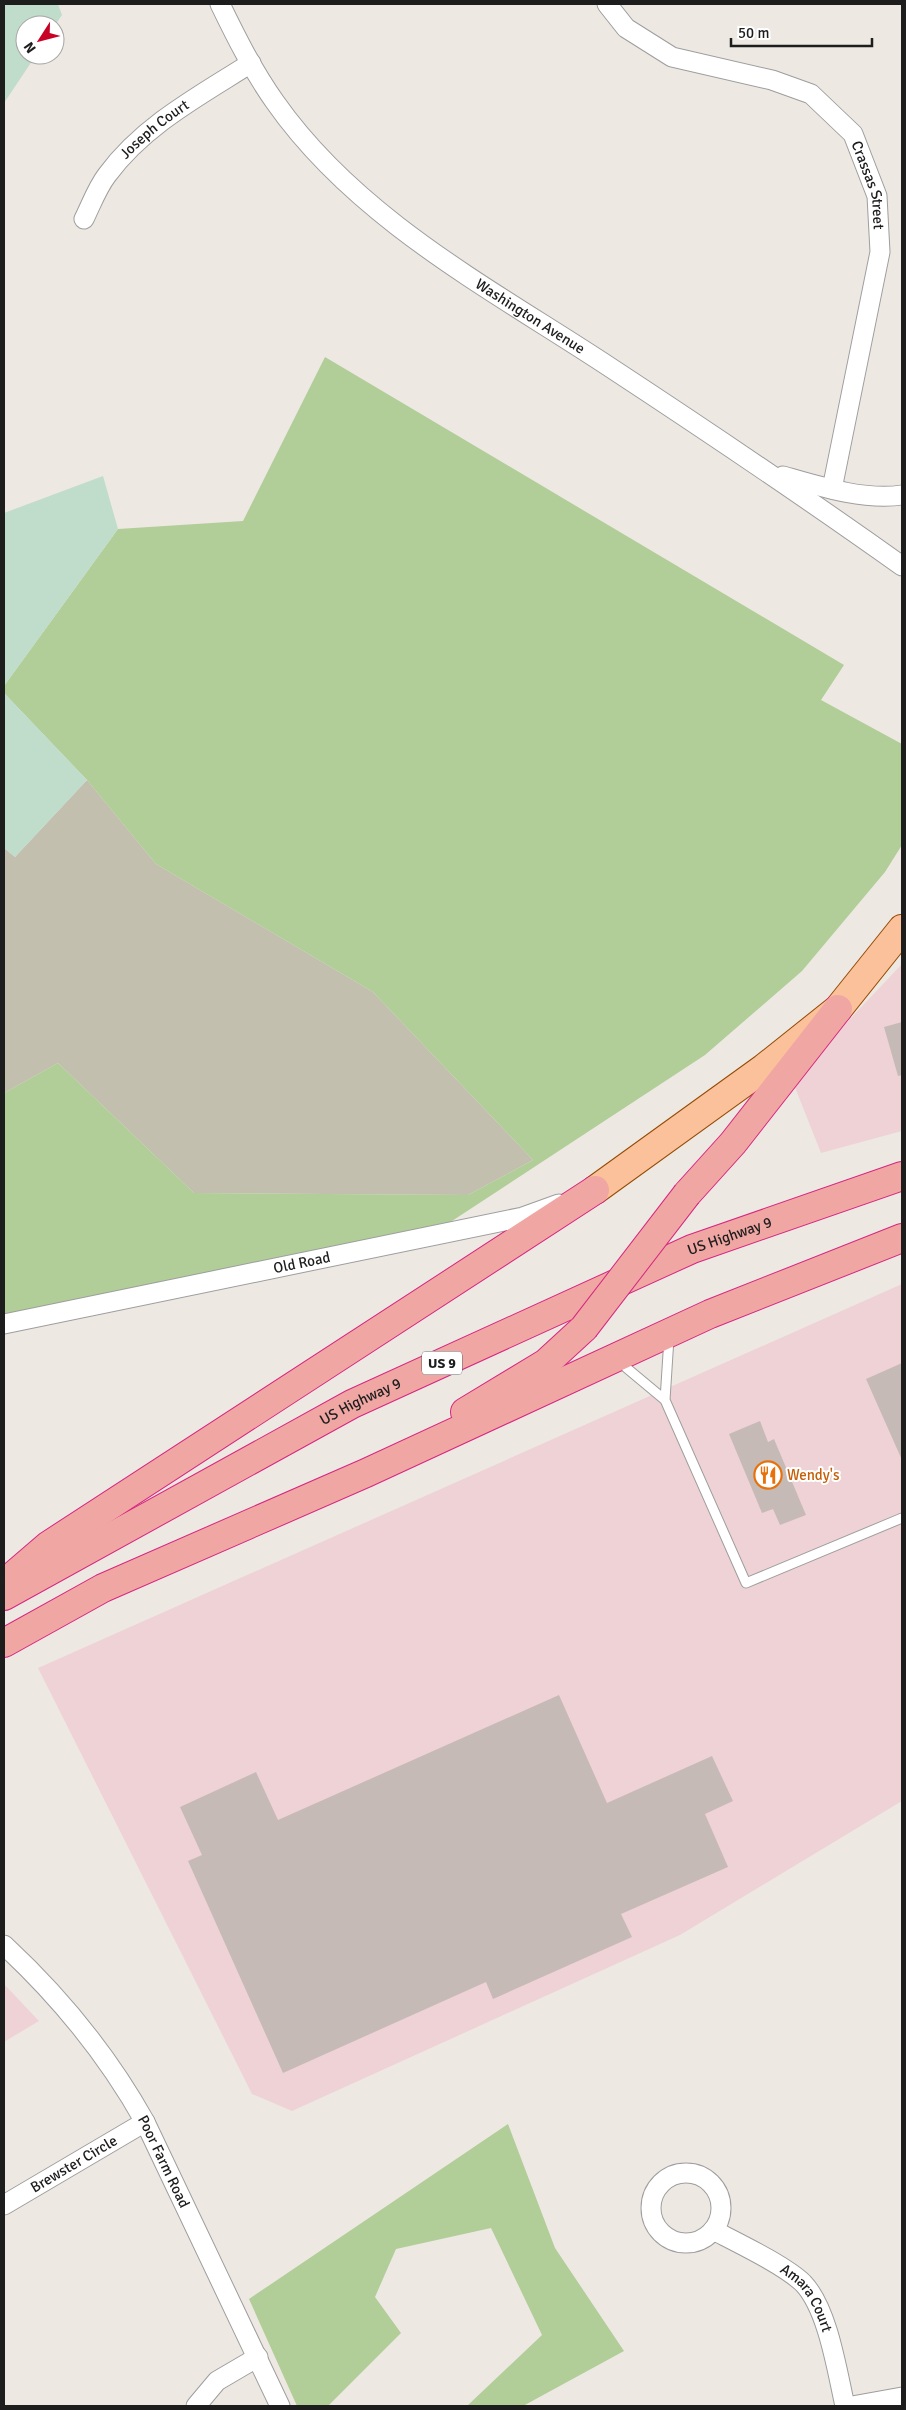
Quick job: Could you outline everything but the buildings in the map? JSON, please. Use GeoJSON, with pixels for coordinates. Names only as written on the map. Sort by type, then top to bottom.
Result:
{"type":"FeatureCollection","features":[{"type":"Feature","properties":{"kind":"highway"},"geometry":{"type":"LineString","coordinates":[[366,1474],[546,1363],[584,1328],[687,1194],[733,1143],[838,1009]]}},
{"type":"Feature","properties":{"kind":"highway","name":"US Highway 9"},"geometry":{"type":"LineString","coordinates":[[4,1596],[352,1404],[692,1249],[902,1176]]}},
{"type":"Feature","properties":{"kind":"highway"},"geometry":{"type":"LineString","coordinates":[[4,1584],[49,1544],[595,1190]]}},
{"type":"Feature","properties":{"kind":"highway"},"geometry":{"type":"LineString","coordinates":[[4,1643],[103,1588],[366,1474],[710,1314],[902,1238]]}},
{"type":"Feature","properties":{"kind":"main road"},"geometry":{"type":"LineString","coordinates":[[595,1190],[764,1068],[838,1009],[902,929]]}},
{"type":"Feature","properties":{"kind":"street","name":"Washington Avenue"},"geometry":{"type":"LineString","coordinates":[[220,4],[250,63],[275,102],[307,142],[376,209],[444,259],[769,472],[902,566]]}},
{"type":"Feature","properties":{"kind":"street","name":"Crassas Street"},"geometry":{"type":"LineString","coordinates":[[607,4],[626,28],[672,57],[772,80],[811,94],[853,134],[877,196],[880,252],[832,489]]}},
{"type":"Feature","properties":{"kind":"street","name":"Joseph Court"},"geometry":{"type":"LineString","coordinates":[[84,219],[106,176],[138,139],[172,113],[250,63]]}},
{"type":"Feature","properties":{"kind":"street"},"geometry":{"type":"LineString","coordinates":[[769,472],[832,489],[891,497],[902,495]]}},
{"type":"Feature","properties":{"kind":"street","name":"Old Road"},"geometry":{"type":"LineString","coordinates":[[4,1324],[523,1217],[595,1190]]}},
{"type":"Feature","properties":{"kind":"street","name":"Poor Farm Road"},"geometry":{"type":"LineString","coordinates":[[4,1944],[32,1971],[68,2011],[119,2076],[145,2122],[280,2406]]}},
{"type":"Feature","properties":{"kind":"street","name":"Brewster Circle"},"geometry":{"type":"LineString","coordinates":[[4,2205],[145,2122]]}},
{"type":"Feature","properties":{"kind":"street","name":"Amara Court"},"geometry":{"type":"LineString","coordinates":[[713,2230],[770,2261],[803,2284],[825,2321],[846,2406]]}},
{"type":"Feature","properties":{"kind":"street"},"geometry":{"type":"LineString","coordinates":[[196,2406],[217,2381],[258,2357]]}},
{"type":"Feature","properties":{"kind":"street"},"geometry":{"type":"LineString","coordinates":[[852,2406],[902,2397]]}},
{"type":"Feature","properties":{"kind":"lane"},"geometry":{"type":"LineString","coordinates":[[664,1400],[670,1333]]}},
{"type":"Feature","properties":{"kind":"lane"},"geometry":{"type":"LineString","coordinates":[[615,1358],[664,1400],[746,1583],[902,1518]]}},
{"type":"Feature","properties":{"kind":"shaded area"},"geometry":{"type":"Polygon","coordinates":[[[87,780],[156,864],[373,992],[533,1160],[468,1195],[194,1193],[58,1063],[4,1093],[4,848],[15,857],[87,780]]]}},
{"type":"Feature","properties":{"kind":"shaded area"},"geometry":{"type":"Polygon","coordinates":[[[902,964],[902,1131],[821,1153],[792,1080],[902,964]]]}},
{"type":"Feature","properties":{"kind":"shaded area"},"geometry":{"type":"Polygon","coordinates":[[[902,1284],[902,1801],[680,1935],[292,2111],[252,2094],[38,1668],[902,1284]]]}},
{"type":"Feature","properties":{"kind":"shaded area"},"geometry":{"type":"Polygon","coordinates":[[[4,1984],[39,2021],[4,2042],[4,1984]]]}},
{"type":"Feature","properties":{"kind":"green space"},"geometry":{"type":"Polygon","coordinates":[[[4,4],[58,4],[62,15],[15,15],[15,65],[29,65],[4,103],[4,4]]]}},
{"type":"Feature","properties":{"kind":"green space"},"geometry":{"type":"Polygon","coordinates":[[[325,357],[844,665],[821,700],[902,744],[902,845],[885,872],[802,971],[705,1055],[426,1238],[4,1320],[4,1093],[58,1063],[194,1193],[468,1195],[533,1160],[373,992],[156,864],[87,780],[4,693],[4,686],[118,529],[243,521],[325,357]]]}},
{"type":"Feature","properties":{"kind":"green space"},"geometry":{"type":"Polygon","coordinates":[[[103,476],[118,529],[4,686],[4,513],[103,476]]]}},
{"type":"Feature","properties":{"kind":"green space"},"geometry":{"type":"Polygon","coordinates":[[[4,693],[87,780],[15,857],[4,848],[4,693]]]}},
{"type":"Feature","properties":{"kind":"green space"},"geometry":{"type":"Polygon","coordinates":[[[508,2124],[555,2248],[624,2351],[523,2406],[467,2406],[542,2335],[491,2228],[396,2249],[375,2297],[401,2333],[328,2406],[297,2406],[249,2299],[508,2124]]]}},
{"type":"Feature","properties":{"kind":"place","name":"Wendy's"},"geometry":{"type":"Point","coordinates":[768,1475]}}]}
